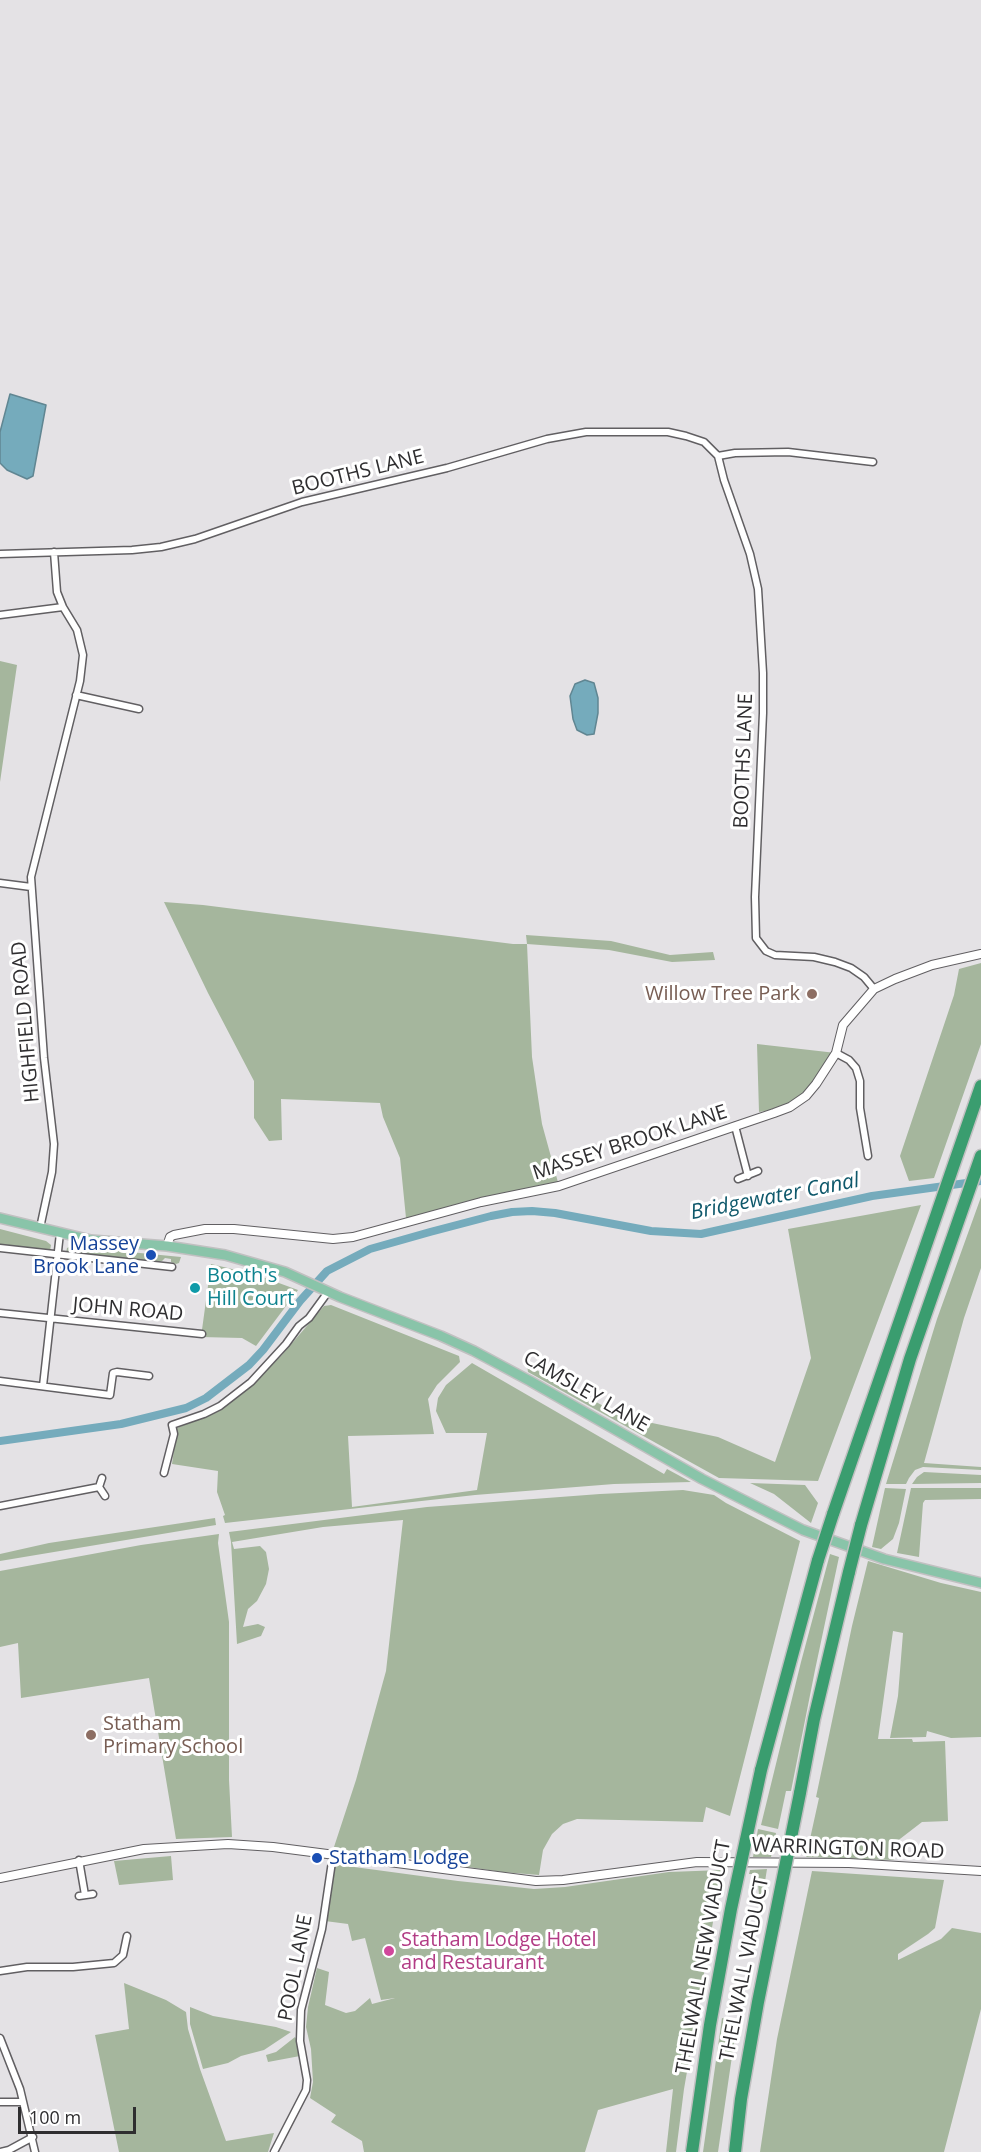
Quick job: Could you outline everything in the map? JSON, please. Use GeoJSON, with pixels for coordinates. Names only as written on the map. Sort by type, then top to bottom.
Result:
{"type":"FeatureCollection","features":[{"type":"Feature","properties":{"kind":"highway","name":"THELWALL NEW VIADUCT"},"geometry":{"type":"LineString","coordinates":[[692,2152],[710,2025],[730,1909],[761,1770],[818,1560],[981,1086]]}},
{"type":"Feature","properties":{"kind":"highway","name":"THELWALL VIADUCT"},"geometry":{"type":"LineString","coordinates":[[735,2152],[741,2099],[758,2002],[814,1719],[849,1572],[910,1359],[981,1157]]}},
{"type":"Feature","properties":{"kind":"main road","name":"CAMSLEY LANE"},"geometry":{"type":"LineString","coordinates":[[0,1218],[103,1241],[167,1246],[225,1255],[285,1272],[474,1351],[702,1479],[803,1530],[884,1559],[981,1583]]}},
{"type":"Feature","properties":{"kind":"street","name":"BOOTHS LANE"},"geometry":{"type":"LineString","coordinates":[[0,554],[161,548],[195,539],[302,502],[447,468],[546,439],[586,432],[668,432],[704,442],[718,456],[750,554],[758,589],[763,713],[754,897],[756,938],[766,951],[775,954],[814,957],[851,968],[864,977],[874,989]]}},
{"type":"Feature","properties":{"kind":"street"},"geometry":{"type":"LineString","coordinates":[[718,456],[743,452],[788,452],[873,462]]}},
{"type":"Feature","properties":{"kind":"street","name":"HIGHFIELD ROAD"},"geometry":{"type":"LineString","coordinates":[[40,1228],[52,1172],[54,1144],[44,1058],[31,887],[33,865],[82,668],[81,643],[77,630],[63,607],[55,584],[54,552]]}},
{"type":"Feature","properties":{"kind":"street"},"geometry":{"type":"LineString","coordinates":[[0,615],[63,607]]}},
{"type":"Feature","properties":{"kind":"street"},"geometry":{"type":"LineString","coordinates":[[76,695],[139,709]]}},
{"type":"Feature","properties":{"kind":"street"},"geometry":{"type":"LineString","coordinates":[[0,883],[31,887]]}},
{"type":"Feature","properties":{"kind":"street","name":"MASSEY BROOK LANE"},"geometry":{"type":"LineString","coordinates":[[167,1246],[174,1235],[205,1229],[234,1228],[322,1239],[353,1237],[481,1202],[559,1186],[790,1107],[806,1096],[825,1072],[836,1053],[843,1025],[874,989],[932,965],[981,954]]}},
{"type":"Feature","properties":{"kind":"street"},"geometry":{"type":"LineString","coordinates":[[836,1053],[849,1060],[856,1068],[860,1081],[860,1108],[868,1156]]}},
{"type":"Feature","properties":{"kind":"street"},"geometry":{"type":"LineString","coordinates":[[735,1126],[748,1176]]}},
{"type":"Feature","properties":{"kind":"street"},"geometry":{"type":"LineString","coordinates":[[738,1179],[758,1172]]}},
{"type":"Feature","properties":{"kind":"street"},"geometry":{"type":"LineString","coordinates":[[43,1386],[60,1233]]}},
{"type":"Feature","properties":{"kind":"street"},"geometry":{"type":"LineString","coordinates":[[0,1248],[172,1267]]}},
{"type":"Feature","properties":{"kind":"street"},"geometry":{"type":"LineString","coordinates":[[164,1473],[174,1434],[172,1425],[198,1417],[220,1406],[251,1382],[299,1326],[309,1318],[326,1291]]}},
{"type":"Feature","properties":{"kind":"street","name":"JOHN ROAD"},"geometry":{"type":"LineString","coordinates":[[0,1313],[202,1334]]}},
{"type":"Feature","properties":{"kind":"street"},"geometry":{"type":"LineString","coordinates":[[0,1381],[110,1395],[113,1373],[149,1376]]}},
{"type":"Feature","properties":{"kind":"street"},"geometry":{"type":"LineString","coordinates":[[99,1487],[102,1478]]}},
{"type":"Feature","properties":{"kind":"street"},"geometry":{"type":"LineString","coordinates":[[99,1487],[105,1496]]}},
{"type":"Feature","properties":{"kind":"street"},"geometry":{"type":"LineString","coordinates":[[0,1506],[99,1487]]}},
{"type":"Feature","properties":{"kind":"street","name":"WARRINGTON ROAD"},"geometry":{"type":"LineString","coordinates":[[0,1878],[79,1860],[144,1849],[228,1844],[273,1847],[536,1881],[574,1879],[697,1862],[849,1863],[981,1871]]}},
{"type":"Feature","properties":{"kind":"street","name":"POOL LANE"},"geometry":{"type":"LineString","coordinates":[[274,2152],[306,2090],[300,2032],[301,2010],[322,1929],[333,1855]]}},
{"type":"Feature","properties":{"kind":"street"},"geometry":{"type":"LineString","coordinates":[[79,1860],[82,1895],[93,1893]]}},
{"type":"Feature","properties":{"kind":"street"},"geometry":{"type":"LineString","coordinates":[[0,1971],[27,1967],[114,1963],[123,1955],[127,1936]]}},
{"type":"Feature","properties":{"kind":"street"},"geometry":{"type":"LineString","coordinates":[[0,2038],[23,2102],[35,2152]]}},
{"type":"Feature","properties":{"kind":"street"},"geometry":{"type":"LineString","coordinates":[[0,2102],[23,2102]]}},
{"type":"Feature","properties":{"kind":"street"},"geometry":{"type":"LineString","coordinates":[[0,2152],[9,2150],[33,2137]]}},
{"type":"Feature","properties":{"kind":"green space"},"geometry":{"type":"Polygon","coordinates":[[[0,661],[17,665],[0,782],[0,661]]]}},
{"type":"Feature","properties":{"kind":"green space"},"geometry":{"type":"Polygon","coordinates":[[[164,902],[527,944],[532,1057],[542,1124],[559,1186],[406,1218],[400,1158],[383,1117],[380,1103],[281,1099],[282,1140],[269,1141],[254,1118],[254,1081],[164,902]]]}},
{"type":"Feature","properties":{"kind":"green space"},"geometry":{"type":"Polygon","coordinates":[[[526,935],[611,941],[670,955],[713,952],[715,960],[672,962],[609,950],[527,944],[526,935]]]}},
{"type":"Feature","properties":{"kind":"green space"},"geometry":{"type":"Polygon","coordinates":[[[981,963],[981,1044],[934,1178],[909,1181],[900,1156],[954,995],[959,969],[981,963]]]}},
{"type":"Feature","properties":{"kind":"green space"},"geometry":{"type":"Polygon","coordinates":[[[757,1044],[836,1053],[825,1072],[790,1107],[759,1112],[757,1044]]]}},
{"type":"Feature","properties":{"kind":"green space"},"geometry":{"type":"Polygon","coordinates":[[[981,1197],[981,1268],[964,1318],[924,1463],[981,1467],[981,1470],[923,1467],[915,1470],[906,1484],[886,1484],[937,1319],[981,1197]]]}},
{"type":"Feature","properties":{"kind":"green space"},"geometry":{"type":"Polygon","coordinates":[[[921,1205],[818,1481],[719,1478],[528,1372],[527,1365],[624,1417],[718,1437],[775,1462],[811,1358],[788,1229],[921,1205]]]}},
{"type":"Feature","properties":{"kind":"green space"},"geometry":{"type":"Polygon","coordinates":[[[0,1229],[46,1241],[51,1245],[50,1251],[0,1245],[0,1229]]]}},
{"type":"Feature","properties":{"kind":"green space"},"geometry":{"type":"Polygon","coordinates":[[[73,1245],[181,1257],[179,1263],[176,1264],[171,1262],[171,1259],[165,1258],[157,1262],[66,1253],[67,1248],[73,1245]]]}},
{"type":"Feature","properties":{"kind":"green space"},"geometry":{"type":"Polygon","coordinates":[[[211,1264],[257,1275],[298,1290],[256,1346],[242,1338],[201,1337],[211,1264]]]}},
{"type":"Feature","properties":{"kind":"green space"},"geometry":{"type":"Polygon","coordinates":[[[331,1305],[459,1356],[460,1362],[437,1385],[428,1399],[434,1434],[348,1436],[352,1507],[477,1490],[487,1433],[446,1433],[436,1411],[438,1398],[446,1385],[472,1363],[664,1474],[667,1469],[691,1482],[614,1484],[475,1495],[225,1523],[223,1516],[225,1515],[217,1492],[218,1471],[172,1464],[177,1428],[217,1412],[242,1394],[281,1356],[324,1306],[331,1305]]]}},
{"type":"Feature","properties":{"kind":"green space"},"geometry":{"type":"Polygon","coordinates":[[[924,1472],[981,1475],[981,1483],[912,1484],[924,1472]]]}},
{"type":"Feature","properties":{"kind":"green space"},"geometry":{"type":"Polygon","coordinates":[[[750,1483],[805,1485],[818,1503],[811,1523],[774,1494],[750,1483]]]}},
{"type":"Feature","properties":{"kind":"green space"},"geometry":{"type":"Polygon","coordinates":[[[885,1488],[906,1489],[893,1539],[881,1549],[872,1547],[885,1488]]]}},
{"type":"Feature","properties":{"kind":"green space"},"geometry":{"type":"Polygon","coordinates":[[[911,1488],[981,1488],[981,1499],[925,1500],[919,1557],[897,1553],[911,1488]]]}},
{"type":"Feature","properties":{"kind":"green space"},"geometry":{"type":"Polygon","coordinates":[[[683,1490],[714,1495],[800,1541],[730,1816],[706,1807],[703,1822],[577,1819],[563,1824],[552,1834],[543,1850],[539,1875],[502,1872],[382,1854],[333,1850],[356,1780],[386,1671],[403,1520],[323,1527],[232,1542],[234,1549],[260,1546],[266,1552],[269,1569],[266,1584],[257,1601],[248,1609],[243,1627],[258,1624],[265,1627],[261,1636],[237,1644],[229,1532],[427,1507],[683,1490]]]}},
{"type":"Feature","properties":{"kind":"green space"},"geometry":{"type":"Polygon","coordinates":[[[215,1518],[216,1525],[0,1561],[0,1554],[49,1543],[215,1518]]]}},
{"type":"Feature","properties":{"kind":"green space"},"geometry":{"type":"Polygon","coordinates":[[[219,1534],[218,1543],[229,1622],[229,1780],[232,1837],[176,1839],[149,1678],[21,1698],[18,1643],[0,1647],[0,1571],[141,1545],[219,1534]]]}},
{"type":"Feature","properties":{"kind":"green space"},"geometry":{"type":"Polygon","coordinates":[[[830,1554],[839,1557],[791,1791],[786,1791],[778,1829],[761,1825],[830,1554]]]}},
{"type":"Feature","properties":{"kind":"green space"},"geometry":{"type":"Polygon","coordinates":[[[868,1561],[941,1583],[981,1592],[981,1737],[951,1738],[927,1731],[926,1737],[890,1738],[898,1696],[903,1633],[893,1631],[878,1739],[912,1739],[913,1742],[945,1741],[948,1821],[922,1822],[896,1842],[894,1860],[806,1857],[819,1798],[816,1797],[868,1561]]]}},
{"type":"Feature","properties":{"kind":"green space"},"geometry":{"type":"Polygon","coordinates":[[[758,1829],[776,1833],[771,1857],[753,1857],[758,1829]]]}},
{"type":"Feature","properties":{"kind":"green space"},"geometry":{"type":"Polygon","coordinates":[[[171,1856],[173,1880],[119,1885],[114,1861],[171,1856]]]}},
{"type":"Feature","properties":{"kind":"green space"},"geometry":{"type":"Polygon","coordinates":[[[332,1864],[534,1889],[565,1887],[669,1872],[722,1870],[684,2089],[676,2152],[666,2152],[673,2089],[598,2110],[585,2152],[364,2152],[362,2141],[331,2122],[336,2115],[310,2098],[313,2082],[311,2049],[306,2027],[317,1968],[329,1972],[325,2005],[346,2013],[355,2011],[370,1998],[372,2004],[395,1998],[381,2000],[365,1938],[352,1941],[348,1924],[325,1921],[332,1864]]]}},
{"type":"Feature","properties":{"kind":"green space"},"geometry":{"type":"Polygon","coordinates":[[[767,1869],[763,1894],[759,1894],[757,1874],[749,1874],[750,1870],[767,1869]]]}},
{"type":"Feature","properties":{"kind":"green space"},"geometry":{"type":"Polygon","coordinates":[[[812,1871],[944,1880],[935,1928],[898,1954],[898,1960],[941,1939],[952,1928],[981,1933],[981,2009],[944,2152],[760,2152],[777,2039],[812,1871]]]}},
{"type":"Feature","properties":{"kind":"green space"},"geometry":{"type":"Polygon","coordinates":[[[124,1983],[166,2000],[186,2012],[188,2029],[200,2069],[226,2141],[274,2133],[268,2152],[119,2152],[95,2035],[129,2029],[124,1983]]]}},
{"type":"Feature","properties":{"kind":"green space"},"geometry":{"type":"Polygon","coordinates":[[[190,2007],[213,2016],[276,2027],[291,2032],[264,2050],[203,2069],[190,2024],[190,2007]]]}},
{"type":"Feature","properties":{"kind":"green space"},"geometry":{"type":"Polygon","coordinates":[[[722,2018],[737,2022],[718,2152],[703,2152],[722,2018]]]}},
{"type":"Feature","properties":{"kind":"green space"},"geometry":{"type":"Polygon","coordinates":[[[295,2037],[300,2056],[268,2062],[266,2055],[276,2052],[295,2037]]]}},
{"type":"Feature","properties":{"kind":"water"},"geometry":{"type":"Polygon","coordinates":[[[10,394],[46,405],[33,476],[27,479],[7,470],[0,463],[0,432],[10,394]]]}},
{"type":"Feature","properties":{"kind":"water"},"geometry":{"type":"Polygon","coordinates":[[[585,680],[594,683],[598,698],[594,734],[587,735],[577,730],[570,696],[575,684],[585,680]]]}},
{"type":"Feature","properties":{"kind":"waterway","name":"Bridgewater Canal"},"geometry":{"type":"LineString","coordinates":[[0,1441],[121,1424],[186,1408],[206,1398],[249,1365],[327,1271],[370,1249],[430,1232],[491,1216],[532,1211],[555,1213],[651,1231],[701,1234],[872,1196],[981,1181]]}},
{"type":"Feature","properties":{"kind":"place","name":"Willow Tree Park"},"geometry":{"type":"Point","coordinates":[812,994]}},
{"type":"Feature","properties":{"kind":"place","name":"Massey Brook Lane"},"geometry":{"type":"Point","coordinates":[151,1255]}},
{"type":"Feature","properties":{"kind":"place","name":"Booth's Hill Court"},"geometry":{"type":"Point","coordinates":[195,1288]}},
{"type":"Feature","properties":{"kind":"place","name":"Statham Primary School"},"geometry":{"type":"Point","coordinates":[91,1735]}},
{"type":"Feature","properties":{"kind":"place","name":"Statham Lodge"},"geometry":{"type":"Point","coordinates":[317,1858]}},
{"type":"Feature","properties":{"kind":"place","name":"Statham Lodge Hotel and Restaurant"},"geometry":{"type":"Point","coordinates":[389,1951]}}]}
